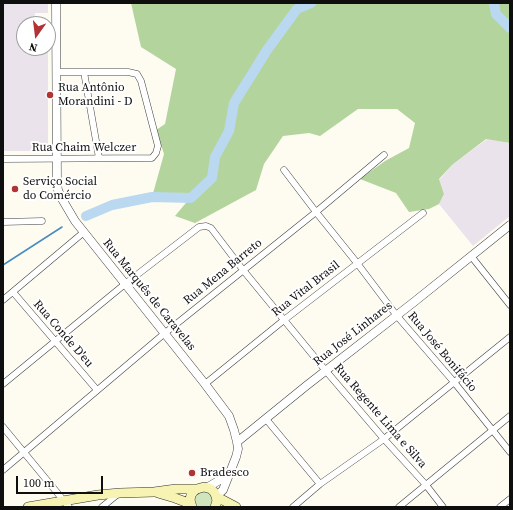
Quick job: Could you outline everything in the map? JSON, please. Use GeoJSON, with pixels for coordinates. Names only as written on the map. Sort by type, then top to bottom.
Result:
{"type":"FeatureCollection","features":[{"type":"Feature","properties":{"kind":"main road"},"geometry":{"type":"LineString","coordinates":[[28,507],[66,504],[98,495],[120,492],[154,492],[176,489],[197,489],[200,487],[208,487],[217,497],[236,507]]}},
{"type":"Feature","properties":{"kind":"main road"},"geometry":{"type":"LineString","coordinates":[[192,506],[190,500],[191,496],[197,489]]}},
{"type":"Feature","properties":{"kind":"main road"},"geometry":{"type":"LineString","coordinates":[[154,492],[175,498],[192,506]]}},
{"type":"Feature","properties":{"kind":"main road"},"geometry":{"type":"LineString","coordinates":[[215,507],[217,497]]}},
{"type":"Feature","properties":{"kind":"street"},"geometry":{"type":"LineString","coordinates":[[56,3],[57,159]]}},
{"type":"Feature","properties":{"kind":"street"},"geometry":{"type":"LineString","coordinates":[[56,72],[84,72],[99,158]]}},
{"type":"Feature","properties":{"kind":"street","name":"Rua Chaim Welczer"},"geometry":{"type":"LineString","coordinates":[[3,159],[152,158],[156,153],[158,146],[141,81],[137,74],[128,72],[84,72]]}},
{"type":"Feature","properties":{"kind":"street","name":"Rua Mena Barreto"},"geometry":{"type":"LineString","coordinates":[[3,470],[165,333],[316,212],[384,155]]}},
{"type":"Feature","properties":{"kind":"street","name":"Rua Marquês de Caravelas"},"geometry":{"type":"LineString","coordinates":[[57,159],[58,190],[72,216],[229,416],[237,442]]}},
{"type":"Feature","properties":{"kind":"street","name":"Rua José Bonifácio"},"geometry":{"type":"LineString","coordinates":[[284,170],[397,316],[454,382],[510,452]]}},
{"type":"Feature","properties":{"kind":"street","name":"Rua Vital Brasil"},"geometry":{"type":"LineString","coordinates":[[205,384],[284,320],[423,212]]}},
{"type":"Feature","properties":{"kind":"street"},"geometry":{"type":"LineString","coordinates":[[3,222],[42,221]]}},
{"type":"Feature","properties":{"kind":"street","name":"Rua José Linhares"},"geometry":{"type":"LineString","coordinates":[[237,442],[510,225]]}},
{"type":"Feature","properties":{"kind":"street","name":"Rua Regente Lima e Silva"},"geometry":{"type":"LineString","coordinates":[[125,284],[199,227],[206,226],[211,228],[243,270],[326,371],[384,439],[426,485],[443,507]]}},
{"type":"Feature","properties":{"kind":"street"},"geometry":{"type":"LineString","coordinates":[[3,300],[84,232]]}},
{"type":"Feature","properties":{"kind":"street"},"geometry":{"type":"LineString","coordinates":[[471,256],[510,305]]}},
{"type":"Feature","properties":{"kind":"street"},"geometry":{"type":"LineString","coordinates":[[3,384],[125,284]]}},
{"type":"Feature","properties":{"kind":"street","name":"Rua Conde D'eu"},"geometry":{"type":"LineString","coordinates":[[13,292],[97,390]]}},
{"type":"Feature","properties":{"kind":"street"},"geometry":{"type":"LineString","coordinates":[[293,507],[320,484],[384,439],[510,337]]}},
{"type":"Feature","properties":{"kind":"street"},"geometry":{"type":"LineString","coordinates":[[399,507],[510,416]]}},
{"type":"Feature","properties":{"kind":"street"},"geometry":{"type":"LineString","coordinates":[[266,419],[320,484]]}},
{"type":"Feature","properties":{"kind":"street"},"geometry":{"type":"LineString","coordinates":[[3,427],[66,504]]}},
{"type":"Feature","properties":{"kind":"street"},"geometry":{"type":"LineString","coordinates":[[217,497],[223,490],[236,457],[238,449],[237,442]]}},
{"type":"Feature","properties":{"kind":"street"},"geometry":{"type":"LineString","coordinates":[[208,487],[230,473]]}},
{"type":"Feature","properties":{"kind":"street"},"geometry":{"type":"LineString","coordinates":[[102,507],[120,492]]}},
{"type":"Feature","properties":{"kind":"street"},"geometry":{"type":"LineString","coordinates":[[500,507],[510,499]]}},
{"type":"Feature","properties":{"kind":"shaded area"},"geometry":{"type":"Polygon","coordinates":[[[3,3],[48,3],[48,13],[35,13],[35,16],[16,16],[16,56],[48,56],[48,151],[3,151],[3,3]]]}},
{"type":"Feature","properties":{"kind":"shaded area"},"geometry":{"type":"Polygon","coordinates":[[[487,139],[510,143],[510,216],[473,246],[439,204],[444,194],[439,180],[452,165],[487,139]]]}},
{"type":"Feature","properties":{"kind":"green space"},"geometry":{"type":"Polygon","coordinates":[[[131,3],[510,3],[510,143],[486,139],[452,165],[439,179],[444,194],[439,204],[429,209],[409,212],[396,193],[360,179],[385,161],[409,148],[415,123],[397,109],[358,109],[320,136],[309,133],[283,136],[264,164],[256,190],[195,223],[175,216],[190,198],[152,197],[164,154],[156,130],[165,124],[176,69],[141,47],[131,3]]]}},
{"type":"Feature","properties":{"kind":"green space"},"geometry":{"type":"Polygon","coordinates":[[[205,491],[212,497],[212,503],[209,507],[198,507],[195,498],[199,493],[205,491]]]}},
{"type":"Feature","properties":{"kind":"waterway"},"geometry":{"type":"LineString","coordinates":[[86,216],[112,205],[152,197],[191,198],[212,178],[215,157],[229,131],[234,103],[267,50],[297,9],[311,3]]}},
{"type":"Feature","properties":{"kind":"waterway"},"geometry":{"type":"LineString","coordinates":[[494,3],[496,14],[510,28]]}},
{"type":"Feature","properties":{"kind":"waterway"},"geometry":{"type":"LineString","coordinates":[[3,265],[62,227]]}},
{"type":"Feature","properties":{"kind":"place","name":"Rua Antônio Morandini - D"},"geometry":{"type":"Point","coordinates":[50,95]}},
{"type":"Feature","properties":{"kind":"place","name":"Serviço Social do Comércio"},"geometry":{"type":"Point","coordinates":[15,189]}},
{"type":"Feature","properties":{"kind":"place","name":"Bradesco"},"geometry":{"type":"Point","coordinates":[192,473]}}]}
